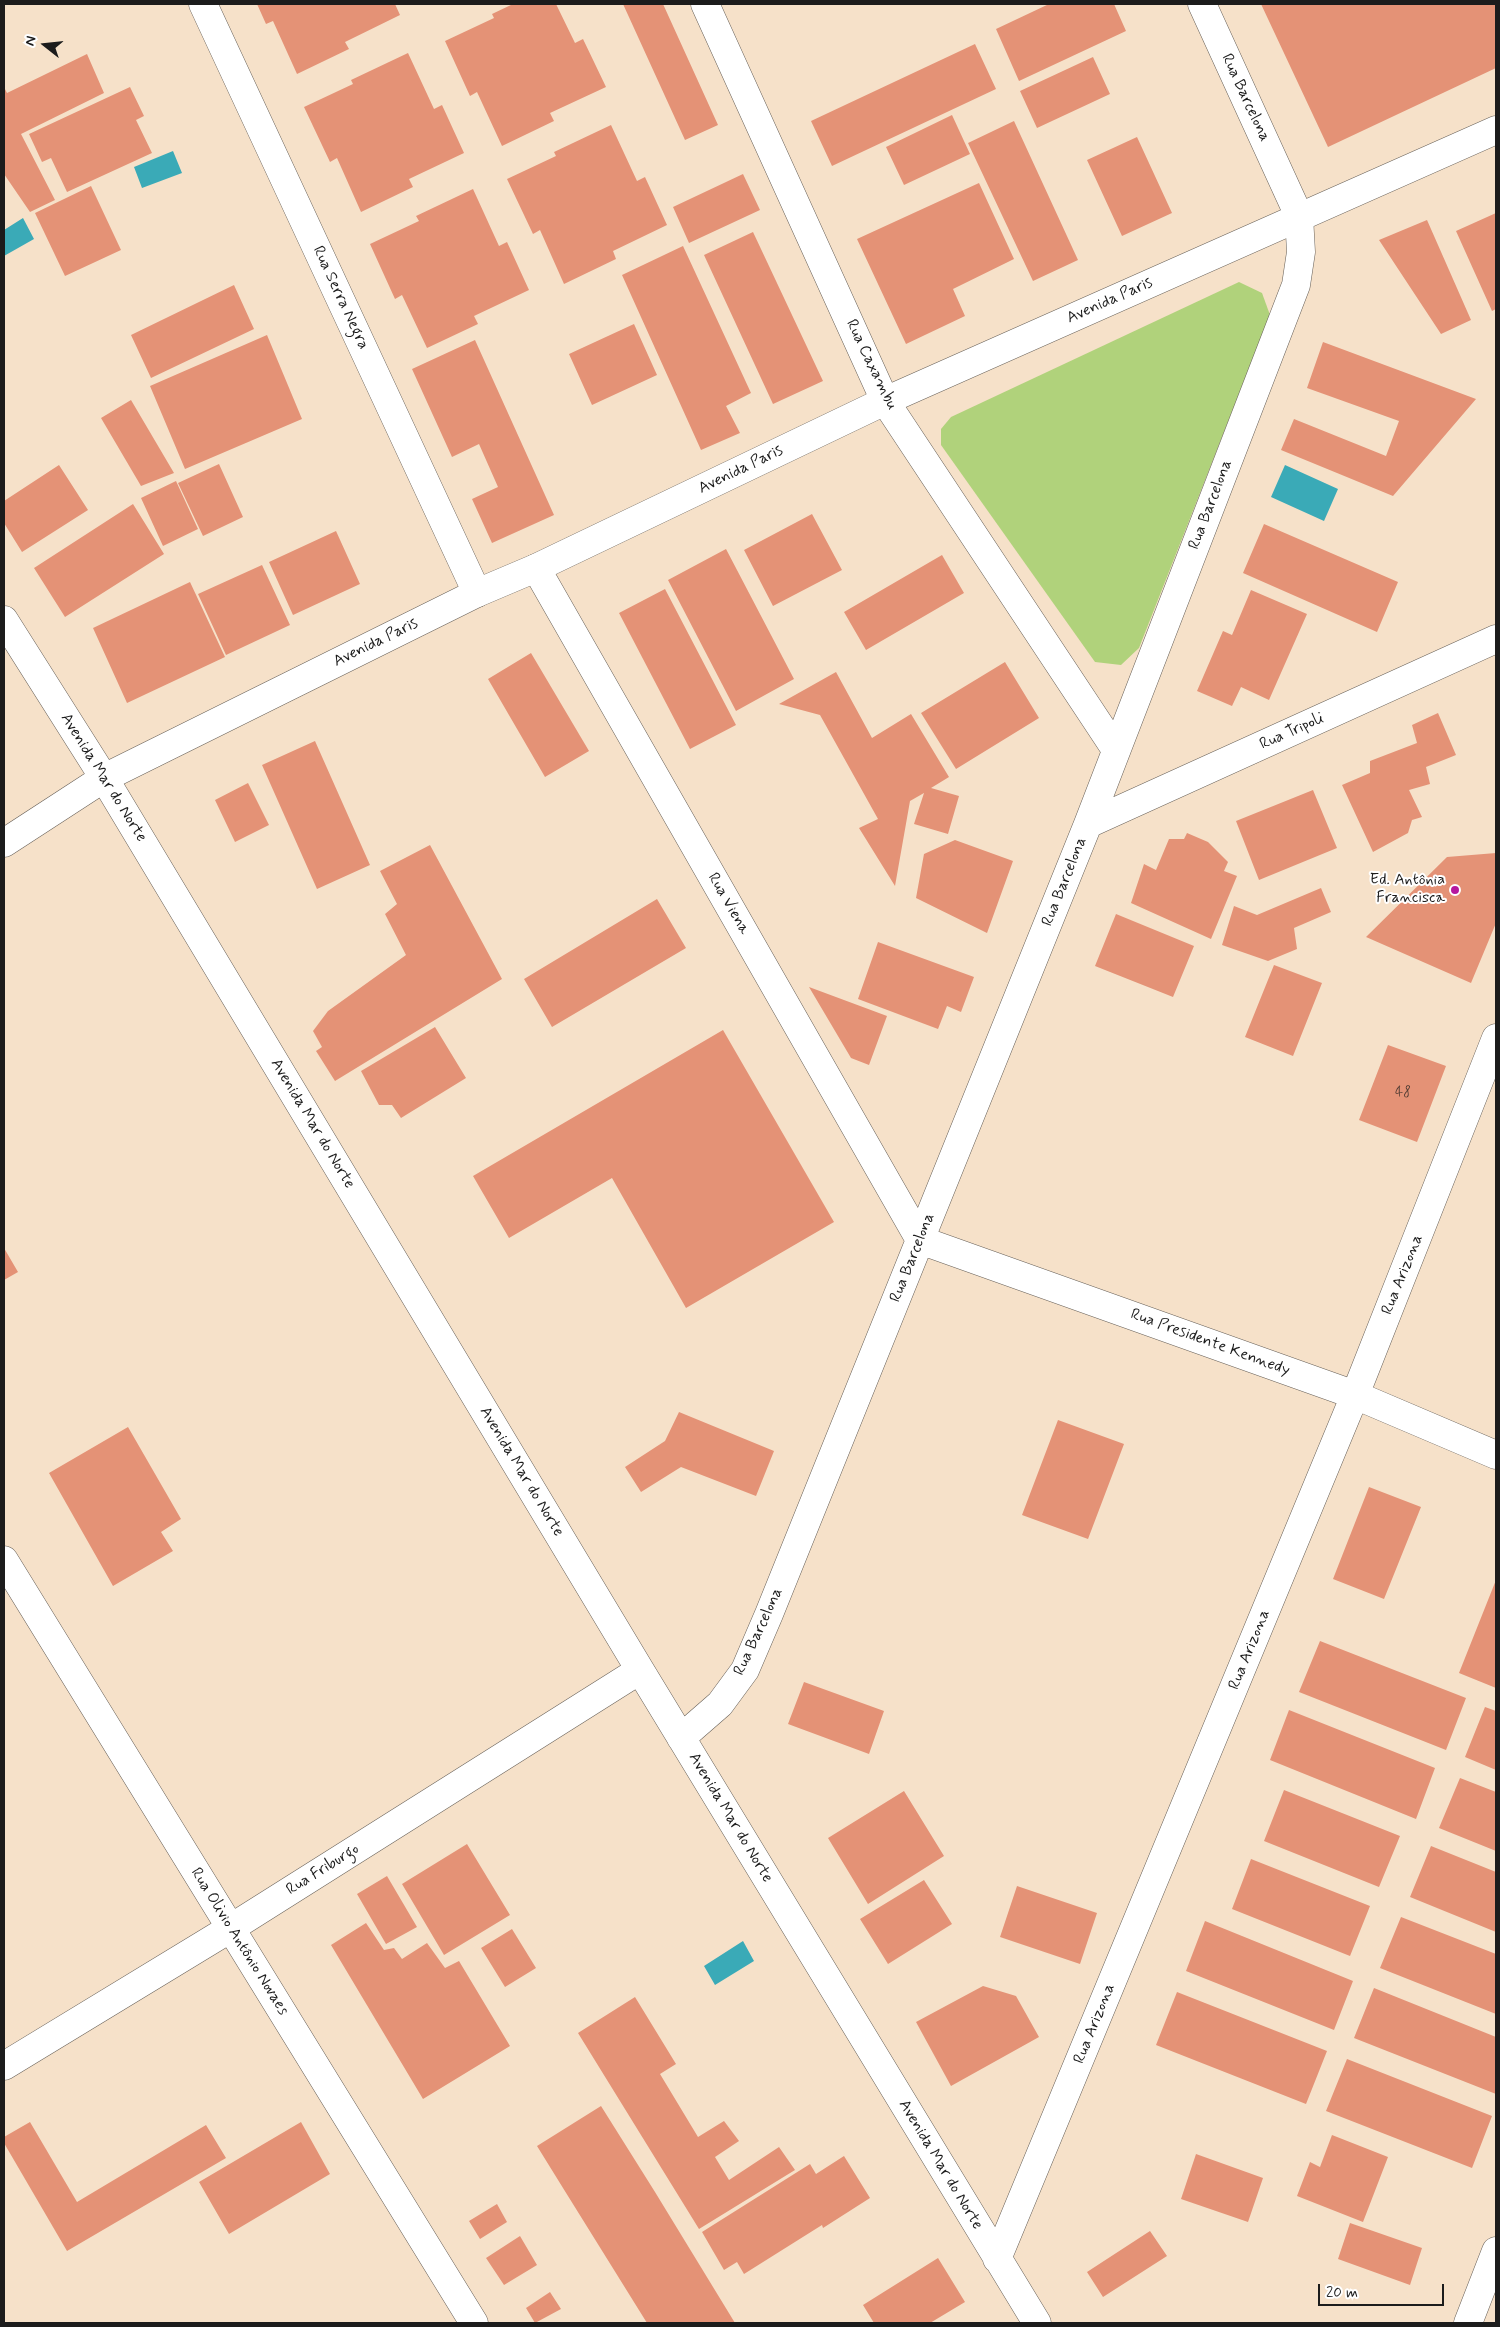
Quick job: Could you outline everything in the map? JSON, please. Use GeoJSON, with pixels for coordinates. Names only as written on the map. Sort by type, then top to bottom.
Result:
{"type":"FeatureCollection","features":[{"type":"Feature","properties":{"kind":"street","name":"Rua Serra Negra"},"geometry":{"type":"LineString","coordinates":[[203,4],[477,593]]}},
{"type":"Feature","properties":{"kind":"street","name":"Rua Caxambu"},"geometry":{"type":"LineString","coordinates":[[706,4],[885,401],[1116,750]]}},
{"type":"Feature","properties":{"kind":"street","name":"Rua Barcelona"},"geometry":{"type":"LineString","coordinates":[[681,1738],[720,1704],[745,1670],[1088,824],[1296,285],[1301,252],[1299,216],[1202,4]]}},
{"type":"Feature","properties":{"kind":"street","name":"Avenida Paris"},"geometry":{"type":"LineString","coordinates":[[4,843],[104,778],[477,593],[536,568],[885,401],[1496,130]]}},
{"type":"Feature","properties":{"kind":"street","name":"Rua Viena"},"geometry":{"type":"LineString","coordinates":[[536,568],[920,1240]]}},
{"type":"Feature","properties":{"kind":"street","name":"Avenida Mar do Norte"},"geometry":{"type":"LineString","coordinates":[[4,620],[104,778],[681,1738],[1037,2323]]}},
{"type":"Feature","properties":{"kind":"street","name":"Rua Tripoli"},"geometry":{"type":"LineString","coordinates":[[1088,824],[1496,639]]}},
{"type":"Feature","properties":{"kind":"street","name":"Rua Arizona"},"geometry":{"type":"LineString","coordinates":[[997,2259],[1355,1395],[1496,1038]]}},
{"type":"Feature","properties":{"kind":"street","name":"Rua Presidente Kennedy"},"geometry":{"type":"LineString","coordinates":[[920,1240],[1355,1395],[1496,1455]]}},
{"type":"Feature","properties":{"kind":"street","name":"Rua Olivio Antônio Novaes"},"geometry":{"type":"LineString","coordinates":[[4,1560],[474,2323]]}},
{"type":"Feature","properties":{"kind":"street","name":"Rua Friburgo"},"geometry":{"type":"LineString","coordinates":[[4,2066],[231,1928],[640,1670]]}},
{"type":"Feature","properties":{"kind":"street"},"geometry":{"type":"LineString","coordinates":[[1468,2323],[1496,2251]]}},
{"type":"Feature","properties":{"kind":"green space"},"geometry":{"type":"Polygon","coordinates":[[[1239,282],[1262,293],[1270,315],[1139,648],[1121,665],[1095,662],[941,445],[941,429],[951,417],[1239,282]]]}},
{"type":"Feature","properties":{"kind":"water"},"geometry":{"type":"Polygon","coordinates":[[[173,151],[182,173],[142,188],[134,167],[173,151]]]}},
{"type":"Feature","properties":{"kind":"water"},"geometry":{"type":"Polygon","coordinates":[[[23,218],[34,239],[4,256],[4,230],[23,218]]]}},
{"type":"Feature","properties":{"kind":"water"},"geometry":{"type":"Polygon","coordinates":[[[1285,465],[1338,489],[1324,521],[1271,497],[1285,465]]]}},
{"type":"Feature","properties":{"kind":"water"},"geometry":{"type":"Polygon","coordinates":[[[743,1941],[754,1961],[715,1985],[704,1966],[743,1941]]]}},
{"type":"Feature","properties":{"kind":"building"},"geometry":{"type":"Polygon","coordinates":[[[257,4],[395,4],[400,15],[345,42],[349,49],[297,74],[273,21],[266,24],[257,4]]]}},
{"type":"Feature","properties":{"kind":"building"},"geometry":{"type":"Polygon","coordinates":[[[513,4],[556,4],[575,43],[583,39],[606,87],[550,113],[554,121],[502,146],[477,92],[470,96],[445,41],[494,18],[492,14],[513,4]]]}},
{"type":"Feature","properties":{"kind":"building"},"geometry":{"type":"Polygon","coordinates":[[[623,4],[663,4],[718,125],[685,140],[623,4]]]}},
{"type":"Feature","properties":{"kind":"building"},"geometry":{"type":"Polygon","coordinates":[[[1049,4],[1114,4],[1126,31],[1019,81],[996,29],[1049,4]]]}},
{"type":"Feature","properties":{"kind":"building"},"geometry":{"type":"Polygon","coordinates":[[[1261,4],[1496,4],[1496,68],[1328,147],[1261,4]]]}},
{"type":"Feature","properties":{"kind":"building"},"geometry":{"type":"Polygon","coordinates":[[[975,44],[996,89],[832,166],[811,121],[975,44]]]}},
{"type":"Feature","properties":{"kind":"building"},"geometry":{"type":"Polygon","coordinates":[[[408,53],[434,109],[442,105],[464,153],[409,179],[413,187],[361,212],[337,158],[330,162],[304,107],[353,84],[351,80],[408,53]]]}},
{"type":"Feature","properties":{"kind":"building"},"geometry":{"type":"Polygon","coordinates":[[[87,54],[104,93],[21,134],[55,200],[30,212],[4,174],[4,87],[7,93],[87,54]]]}},
{"type":"Feature","properties":{"kind":"building"},"geometry":{"type":"Polygon","coordinates":[[[1093,57],[1110,94],[1037,128],[1020,91],[1093,57]]]}},
{"type":"Feature","properties":{"kind":"building"},"geometry":{"type":"Polygon","coordinates":[[[130,87],[144,116],[136,120],[152,153],[67,192],[51,158],[42,162],[29,134],[130,87]]]}},
{"type":"Feature","properties":{"kind":"building"},"geometry":{"type":"Polygon","coordinates":[[[952,115],[970,154],[904,185],[886,147],[952,115]]]}},
{"type":"Feature","properties":{"kind":"building"},"geometry":{"type":"Polygon","coordinates":[[[1014,121],[1078,260],[1033,281],[968,143],[1014,121]]]}},
{"type":"Feature","properties":{"kind":"building"},"geometry":{"type":"Polygon","coordinates":[[[611,125],[637,181],[645,177],[667,225],[613,251],[616,259],[564,284],[540,230],[533,234],[507,179],[556,156],[554,152],[611,125]]]}},
{"type":"Feature","properties":{"kind":"building"},"geometry":{"type":"Polygon","coordinates":[[[1137,137],[1172,213],[1122,236],[1087,160],[1137,137]]]}},
{"type":"Feature","properties":{"kind":"building"},"geometry":{"type":"Polygon","coordinates":[[[743,174],[760,210],[689,243],[673,207],[743,174]]]}},
{"type":"Feature","properties":{"kind":"building"},"geometry":{"type":"Polygon","coordinates":[[[979,183],[1014,259],[953,289],[965,316],[906,344],[857,239],[979,183]]]}},
{"type":"Feature","properties":{"kind":"building"},"geometry":{"type":"Polygon","coordinates":[[[91,186],[121,250],[65,276],[35,213],[91,186]]]}},
{"type":"Feature","properties":{"kind":"building"},"geometry":{"type":"Polygon","coordinates":[[[473,189],[499,246],[507,242],[529,290],[474,316],[478,324],[427,348],[402,295],[395,299],[370,244],[419,221],[416,216],[473,189]]]}},
{"type":"Feature","properties":{"kind":"building"},"geometry":{"type":"Polygon","coordinates":[[[1496,213],[1496,309],[1492,311],[1456,231],[1496,213]]]}},
{"type":"Feature","properties":{"kind":"building"},"geometry":{"type":"Polygon","coordinates":[[[1427,220],[1471,320],[1441,334],[1379,240],[1427,220]]]}},
{"type":"Feature","properties":{"kind":"building"},"geometry":{"type":"Polygon","coordinates":[[[753,232],[823,381],[773,404],[704,255],[753,232]]]}},
{"type":"Feature","properties":{"kind":"building"},"geometry":{"type":"Polygon","coordinates":[[[683,246],[751,393],[726,406],[740,433],[701,450],[622,275],[683,246]]]}},
{"type":"Feature","properties":{"kind":"building"},"geometry":{"type":"Polygon","coordinates":[[[234,285],[254,329],[151,378],[131,335],[234,285]]]}},
{"type":"Feature","properties":{"kind":"building"},"geometry":{"type":"Polygon","coordinates":[[[634,324],[657,375],[592,405],[569,354],[634,324]]]}},
{"type":"Feature","properties":{"kind":"building"},"geometry":{"type":"Polygon","coordinates":[[[267,335],[302,419],[185,469],[150,386],[267,335]]]}},
{"type":"Feature","properties":{"kind":"building"},"geometry":{"type":"Polygon","coordinates":[[[475,340],[554,515],[492,543],[472,499],[498,487],[479,444],[452,457],[412,369],[475,340]]]}},
{"type":"Feature","properties":{"kind":"building"},"geometry":{"type":"Polygon","coordinates":[[[1323,342],[1476,399],[1393,496],[1281,450],[1294,419],[1386,456],[1399,421],[1307,388],[1323,342]]]}},
{"type":"Feature","properties":{"kind":"building"},"geometry":{"type":"Polygon","coordinates":[[[131,400],[174,473],[141,486],[101,418],[131,400]]]}},
{"type":"Feature","properties":{"kind":"building"},"geometry":{"type":"Polygon","coordinates":[[[219,464],[243,517],[203,536],[178,483],[219,464]]]}},
{"type":"Feature","properties":{"kind":"building"},"geometry":{"type":"Polygon","coordinates":[[[59,465],[88,510],[22,552],[4,523],[4,501],[59,465]]]}},
{"type":"Feature","properties":{"kind":"building"},"geometry":{"type":"Polygon","coordinates":[[[176,481],[198,529],[163,546],[141,498],[176,481]]]}},
{"type":"Feature","properties":{"kind":"building"},"geometry":{"type":"Polygon","coordinates":[[[133,504],[164,554],[65,617],[34,568],[133,504]]]}},
{"type":"Feature","properties":{"kind":"building"},"geometry":{"type":"Polygon","coordinates":[[[812,514],[842,570],[773,606],[744,550],[812,514]]]}},
{"type":"Feature","properties":{"kind":"building"},"geometry":{"type":"Polygon","coordinates":[[[1264,524],[1398,582],[1377,632],[1243,573],[1264,524]]]}},
{"type":"Feature","properties":{"kind":"building"},"geometry":{"type":"Polygon","coordinates":[[[336,531],[360,584],[293,615],[269,562],[336,531]]]}},
{"type":"Feature","properties":{"kind":"building"},"geometry":{"type":"Polygon","coordinates":[[[726,549],[794,679],[736,711],[668,580],[726,549]]]}},
{"type":"Feature","properties":{"kind":"building"},"geometry":{"type":"Polygon","coordinates":[[[942,555],[964,593],[866,650],[844,612],[942,555]]]}},
{"type":"Feature","properties":{"kind":"building"},"geometry":{"type":"Polygon","coordinates":[[[262,565],[290,625],[226,655],[198,594],[262,565]]]}},
{"type":"Feature","properties":{"kind":"building"},"geometry":{"type":"Polygon","coordinates":[[[190,582],[225,657],[127,703],[93,628],[190,582]]]}},
{"type":"Feature","properties":{"kind":"building"},"geometry":{"type":"Polygon","coordinates":[[[665,589],[736,725],[690,749],[619,613],[665,589]]]}},
{"type":"Feature","properties":{"kind":"building"},"geometry":{"type":"Polygon","coordinates":[[[1251,590],[1307,614],[1269,700],[1241,687],[1232,706],[1197,691],[1223,631],[1232,635],[1251,590]]]}},
{"type":"Feature","properties":{"kind":"building"},"geometry":{"type":"Polygon","coordinates":[[[531,653],[589,751],[545,777],[488,679],[531,653]]]}},
{"type":"Feature","properties":{"kind":"building"},"geometry":{"type":"Polygon","coordinates":[[[1005,662],[1039,718],[956,769],[921,713],[1005,662]]]}},
{"type":"Feature","properties":{"kind":"building"},"geometry":{"type":"Polygon","coordinates":[[[836,672],[872,738],[911,714],[949,777],[931,788],[959,796],[948,834],[914,824],[924,793],[910,801],[895,886],[859,828],[878,819],[820,715],[779,704],[836,672]]]}},
{"type":"Feature","properties":{"kind":"building"},"geometry":{"type":"Polygon","coordinates":[[[1438,713],[1456,755],[1426,767],[1430,784],[1409,790],[1422,817],[1412,820],[1408,833],[1373,852],[1342,785],[1370,773],[1370,761],[1417,743],[1412,725],[1438,713]]]}},
{"type":"Feature","properties":{"kind":"building"},"geometry":{"type":"Polygon","coordinates":[[[315,741],[370,865],[317,889],[262,765],[315,741]]]}},
{"type":"Feature","properties":{"kind":"building"},"geometry":{"type":"Polygon","coordinates":[[[248,783],[269,825],[235,842],[215,800],[248,783]]]}},
{"type":"Feature","properties":{"kind":"building"},"geometry":{"type":"Polygon","coordinates":[[[1313,790],[1337,848],[1259,880],[1236,821],[1313,790]]]}},
{"type":"Feature","properties":{"kind":"building"},"geometry":{"type":"Polygon","coordinates":[[[1187,833],[1208,842],[1228,862],[1224,871],[1237,876],[1211,939],[1131,903],[1144,864],[1156,870],[1169,839],[1184,839],[1187,833]]]}},
{"type":"Feature","properties":{"kind":"building"},"geometry":{"type":"Polygon","coordinates":[[[955,840],[1013,861],[987,933],[916,898],[924,854],[955,840]]]}},
{"type":"Feature","properties":{"kind":"building"},"geometry":{"type":"Polygon","coordinates":[[[430,845],[502,979],[335,1081],[316,1051],[322,1047],[313,1031],[328,1011],[406,955],[385,914],[397,904],[380,871],[430,845]]]}},
{"type":"Feature","properties":{"kind":"building","name":"Ed. Antônia Francisca"},"geometry":{"type":"Polygon","coordinates":[[[1496,853],[1496,923],[1471,983],[1366,937],[1447,857],[1496,853]]]}},
{"type":"Feature","properties":{"kind":"building"},"geometry":{"type":"Polygon","coordinates":[[[1321,888],[1331,912],[1294,928],[1297,949],[1268,961],[1222,945],[1234,906],[1257,915],[1321,888]]]}},
{"type":"Feature","properties":{"kind":"building"},"geometry":{"type":"Polygon","coordinates":[[[657,899],[686,948],[552,1027],[524,979],[657,899]]]}},
{"type":"Feature","properties":{"kind":"building"},"geometry":{"type":"Polygon","coordinates":[[[1116,914],[1194,946],[1173,997],[1095,966],[1116,914]]]}},
{"type":"Feature","properties":{"kind":"building"},"geometry":{"type":"Polygon","coordinates":[[[878,942],[974,977],[961,1012],[947,1006],[938,1029],[858,999],[878,942]]]}},
{"type":"Feature","properties":{"kind":"building"},"geometry":{"type":"Polygon","coordinates":[[[1274,965],[1322,983],[1293,1056],[1245,1037],[1274,965]]]}},
{"type":"Feature","properties":{"kind":"building"},"geometry":{"type":"Polygon","coordinates":[[[809,987],[887,1016],[869,1065],[851,1058],[809,987]]]}},
{"type":"Feature","properties":{"kind":"building"},"geometry":{"type":"Polygon","coordinates":[[[435,1027],[466,1078],[401,1118],[392,1105],[379,1105],[361,1071],[435,1027]]]}},
{"type":"Feature","properties":{"kind":"building"},"geometry":{"type":"Polygon","coordinates":[[[723,1030],[834,1222],[686,1308],[612,1178],[509,1238],[473,1176],[723,1030]]]}},
{"type":"Feature","properties":{"kind":"building"},"geometry":{"type":"Polygon","coordinates":[[[1388,1045],[1446,1066],[1417,1142],[1359,1120],[1388,1045]]]}},
{"type":"Feature","properties":{"kind":"building"},"geometry":{"type":"Polygon","coordinates":[[[4,1248],[18,1272],[4,1280],[4,1248]]]}},
{"type":"Feature","properties":{"kind":"building"},"geometry":{"type":"Polygon","coordinates":[[[679,1412],[774,1451],[756,1496],[681,1467],[641,1492],[625,1467],[665,1441],[679,1412]]]}},
{"type":"Feature","properties":{"kind":"building"},"geometry":{"type":"Polygon","coordinates":[[[1058,1420],[1124,1444],[1088,1539],[1022,1515],[1058,1420]]]}},
{"type":"Feature","properties":{"kind":"building"},"geometry":{"type":"Polygon","coordinates":[[[128,1427],[181,1519],[161,1532],[173,1551],[113,1586],[49,1473],[128,1427]]]}},
{"type":"Feature","properties":{"kind":"building"},"geometry":{"type":"Polygon","coordinates":[[[1369,1487],[1421,1507],[1384,1599],[1333,1579],[1369,1487]]]}},
{"type":"Feature","properties":{"kind":"building"},"geometry":{"type":"Polygon","coordinates":[[[1496,1580],[1496,1688],[1459,1673],[1496,1580]]]}},
{"type":"Feature","properties":{"kind":"building"},"geometry":{"type":"Polygon","coordinates":[[[1320,1641],[1466,1698],[1446,1750],[1299,1692],[1320,1641]]]}},
{"type":"Feature","properties":{"kind":"building"},"geometry":{"type":"Polygon","coordinates":[[[804,1682],[884,1711],[869,1754],[788,1724],[804,1682]]]}},
{"type":"Feature","properties":{"kind":"building"},"geometry":{"type":"Polygon","coordinates":[[[1485,1707],[1496,1711],[1496,1770],[1465,1757],[1485,1707]]]}},
{"type":"Feature","properties":{"kind":"building"},"geometry":{"type":"Polygon","coordinates":[[[1289,1710],[1435,1768],[1416,1819],[1270,1760],[1289,1710]]]}},
{"type":"Feature","properties":{"kind":"building"},"geometry":{"type":"Polygon","coordinates":[[[1460,1778],[1496,1792],[1496,1851],[1439,1828],[1460,1778]]]}},
{"type":"Feature","properties":{"kind":"building"},"geometry":{"type":"Polygon","coordinates":[[[1284,1790],[1400,1836],[1379,1887],[1264,1841],[1284,1790]]]}},
{"type":"Feature","properties":{"kind":"building"},"geometry":{"type":"Polygon","coordinates":[[[904,1791],[944,1856],[868,1904],[828,1838],[904,1791]]]}},
{"type":"Feature","properties":{"kind":"building"},"geometry":{"type":"Polygon","coordinates":[[[467,1844],[510,1915],[444,1955],[402,1884],[467,1844]]]}},
{"type":"Feature","properties":{"kind":"building"},"geometry":{"type":"Polygon","coordinates":[[[1431,1846],[1496,1872],[1496,1932],[1410,1897],[1431,1846]]]}},
{"type":"Feature","properties":{"kind":"building"},"geometry":{"type":"Polygon","coordinates":[[[1251,1859],[1370,1906],[1350,1956],[1232,1909],[1251,1859]]]}},
{"type":"Feature","properties":{"kind":"building"},"geometry":{"type":"Polygon","coordinates":[[[387,1876],[417,1927],[386,1944],[357,1894],[387,1876]]]}},
{"type":"Feature","properties":{"kind":"building"},"geometry":{"type":"Polygon","coordinates":[[[924,1880],[952,1924],[888,1964],[860,1919],[924,1880]]]}},
{"type":"Feature","properties":{"kind":"building"},"geometry":{"type":"Polygon","coordinates":[[[1017,1886],[1097,1913],[1080,1964],[1000,1937],[1017,1886]]]}},
{"type":"Feature","properties":{"kind":"building"},"geometry":{"type":"Polygon","coordinates":[[[1401,1917],[1496,1954],[1496,2014],[1380,1968],[1401,1917]]]}},
{"type":"Feature","properties":{"kind":"building"},"geometry":{"type":"Polygon","coordinates":[[[1205,1921],[1353,1981],[1334,2030],[1186,1971],[1205,1921]]]}},
{"type":"Feature","properties":{"kind":"building"},"geometry":{"type":"Polygon","coordinates":[[[366,1923],[384,1950],[394,1948],[402,1959],[427,1943],[445,1968],[459,1961],[510,2046],[423,2099],[331,1945],[366,1923]]]}},
{"type":"Feature","properties":{"kind":"building"},"geometry":{"type":"Polygon","coordinates":[[[512,1929],[536,1968],[505,1987],[481,1948],[512,1929]]]}},
{"type":"Feature","properties":{"kind":"building"},"geometry":{"type":"Polygon","coordinates":[[[983,1986],[1016,1996],[1039,2037],[951,2086],[916,2022],[983,1986]]]}},
{"type":"Feature","properties":{"kind":"building"},"geometry":{"type":"Polygon","coordinates":[[[1374,1988],[1496,2037],[1496,2094],[1354,2038],[1374,1988]]]}},
{"type":"Feature","properties":{"kind":"building"},"geometry":{"type":"Polygon","coordinates":[[[1177,1992],[1327,2051],[1306,2104],[1156,2045],[1177,1992]]]}},
{"type":"Feature","properties":{"kind":"building"},"geometry":{"type":"Polygon","coordinates":[[[635,1997],[676,2064],[660,2074],[698,2137],[724,2121],[739,2141],[715,2157],[729,2180],[779,2147],[795,2170],[699,2229],[578,2033],[635,1997]]]}},
{"type":"Feature","properties":{"kind":"building"},"geometry":{"type":"Polygon","coordinates":[[[1347,2059],[1492,2116],[1472,2168],[1326,2111],[1347,2059]]]}},
{"type":"Feature","properties":{"kind":"building"},"geometry":{"type":"Polygon","coordinates":[[[601,2106],[735,2323],[647,2323],[537,2146],[601,2106]]]}},
{"type":"Feature","properties":{"kind":"building"},"geometry":{"type":"Polygon","coordinates":[[[30,2122],[77,2202],[206,2125],[226,2158],[67,2251],[4,2143],[4,2137],[30,2122]]]}},
{"type":"Feature","properties":{"kind":"building"},"geometry":{"type":"Polygon","coordinates":[[[301,2122],[330,2174],[229,2234],[199,2182],[301,2122]]]}},
{"type":"Feature","properties":{"kind":"building"},"geometry":{"type":"Polygon","coordinates":[[[1332,2135],[1388,2157],[1363,2222],[1297,2196],[1310,2162],[1320,2167],[1332,2135]]]}},
{"type":"Feature","properties":{"kind":"building"},"geometry":{"type":"Polygon","coordinates":[[[1196,2154],[1263,2178],[1248,2222],[1181,2199],[1196,2154]]]}},
{"type":"Feature","properties":{"kind":"building"},"geometry":{"type":"Polygon","coordinates":[[[844,2156],[870,2198],[823,2228],[822,2225],[744,2274],[737,2262],[724,2270],[702,2232],[810,2164],[816,2174],[844,2156]]]}},
{"type":"Feature","properties":{"kind":"building"},"geometry":{"type":"Polygon","coordinates":[[[497,2204],[507,2222],[480,2239],[469,2221],[497,2204]]]}},
{"type":"Feature","properties":{"kind":"building"},"geometry":{"type":"Polygon","coordinates":[[[1350,2223],[1422,2248],[1410,2285],[1338,2259],[1350,2223]]]}},
{"type":"Feature","properties":{"kind":"building"},"geometry":{"type":"Polygon","coordinates":[[[1150,2231],[1167,2256],[1103,2297],[1087,2272],[1150,2231]]]}},
{"type":"Feature","properties":{"kind":"building"},"geometry":{"type":"Polygon","coordinates":[[[520,2236],[537,2265],[504,2285],[486,2258],[520,2236]]]}},
{"type":"Feature","properties":{"kind":"building"},"geometry":{"type":"Polygon","coordinates":[[[938,2258],[965,2302],[930,2323],[874,2323],[863,2305],[938,2258]]]}},
{"type":"Feature","properties":{"kind":"building"},"geometry":{"type":"Polygon","coordinates":[[[550,2292],[561,2309],[535,2323],[526,2308],[550,2292]]]}},
{"type":"Feature","properties":{"kind":"place","name":"Ed. Antônia Francisca"},"geometry":{"type":"Point","coordinates":[1455,890]}}]}
